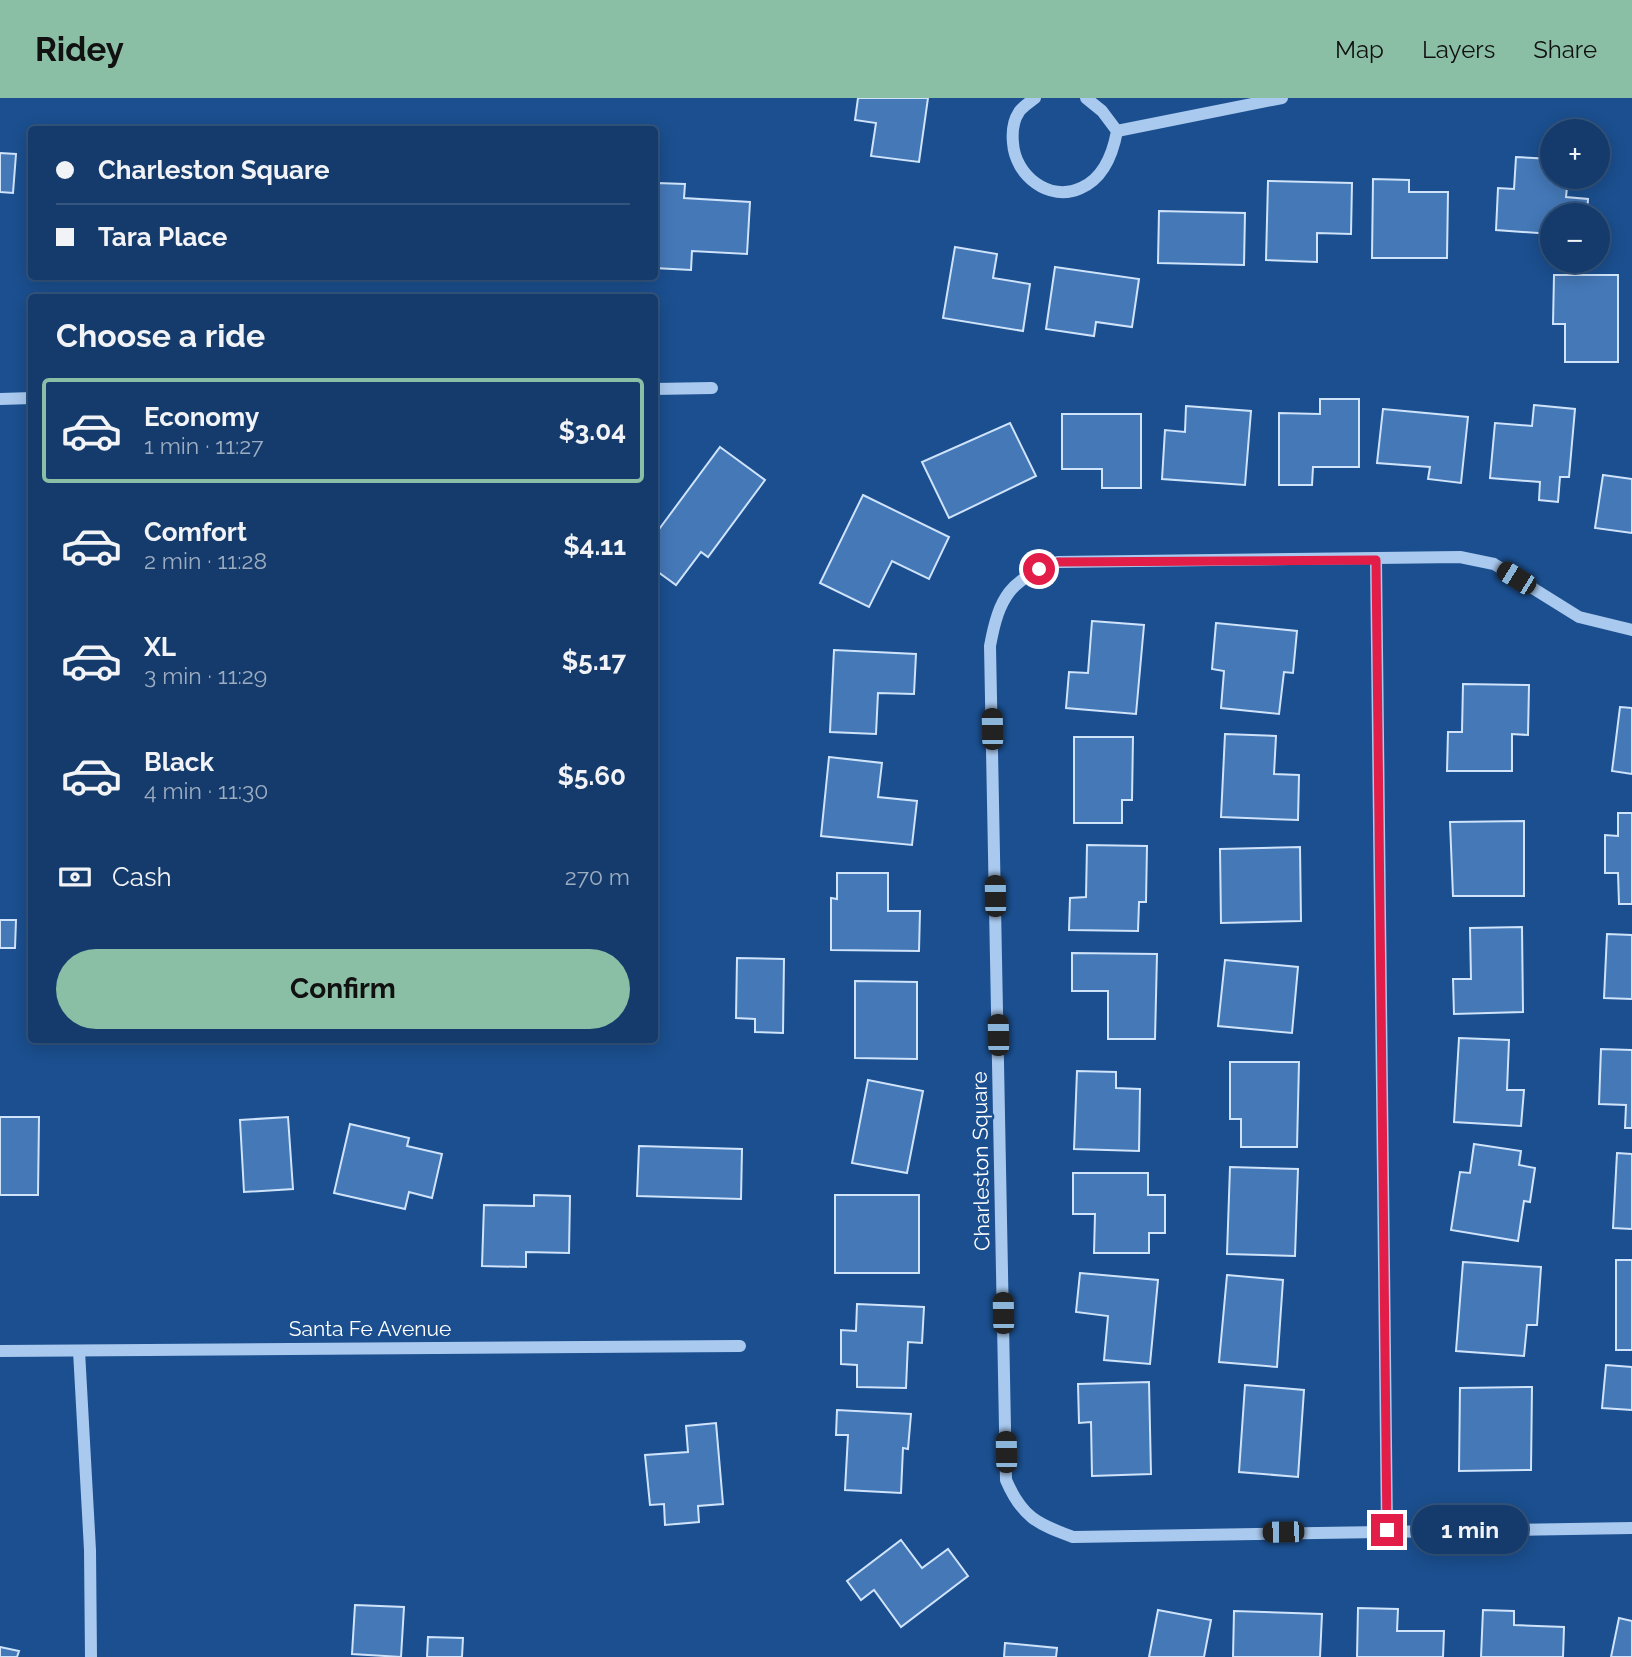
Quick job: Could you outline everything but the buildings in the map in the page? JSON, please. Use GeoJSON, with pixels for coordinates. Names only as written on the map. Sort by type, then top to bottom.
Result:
{"type":"FeatureCollection","features":[{"type":"Feature","properties":{"kind":"street"},"geometry":{"type":"LineString","coordinates":[[1035,98],[1019,112],[1012,132],[1014,158],[1023,175],[1038,186],[1061,191],[1081,189],[1105,166],[1114,151],[1117,131],[1102,111],[1086,98]]}},
{"type":"Feature","properties":{"kind":"street"},"geometry":{"type":"LineString","coordinates":[[1117,131],[1282,98]]}},
{"type":"Feature","properties":{"kind":"street"},"geometry":{"type":"LineString","coordinates":[[658,389],[712,388]]}},
{"type":"Feature","properties":{"kind":"street"},"geometry":{"type":"LineString","coordinates":[[0,399],[28,398]]}},
{"type":"Feature","properties":{"kind":"street","name":"Charleston Square"},"geometry":{"type":"LineString","coordinates":[[1632,630],[1579,617],[1494,564],[1460,557],[1058,562],[1039,569],[1012,586],[997,609],[990,646],[1006,1480],[1017,1505],[1040,1525],[1073,1537],[1632,1528]]}},
{"type":"Feature","properties":{"kind":"street"},"geometry":{"type":"LineString","coordinates":[[1376,560],[1387,1530]]}},
{"type":"Feature","properties":{"kind":"street","name":"Santa Fe Avenue"},"geometry":{"type":"LineString","coordinates":[[0,1351],[740,1346]]}},
{"type":"Feature","properties":{"kind":"street"},"geometry":{"type":"LineString","coordinates":[[79,1351],[90,1550],[91,1657]]}},
{"type":"Feature","properties":{"kind":"route"},"geometry":{"type":"LineString","coordinates":[[1039,569],[1058,562],[1376,560],[1387,1530]]}}]}
